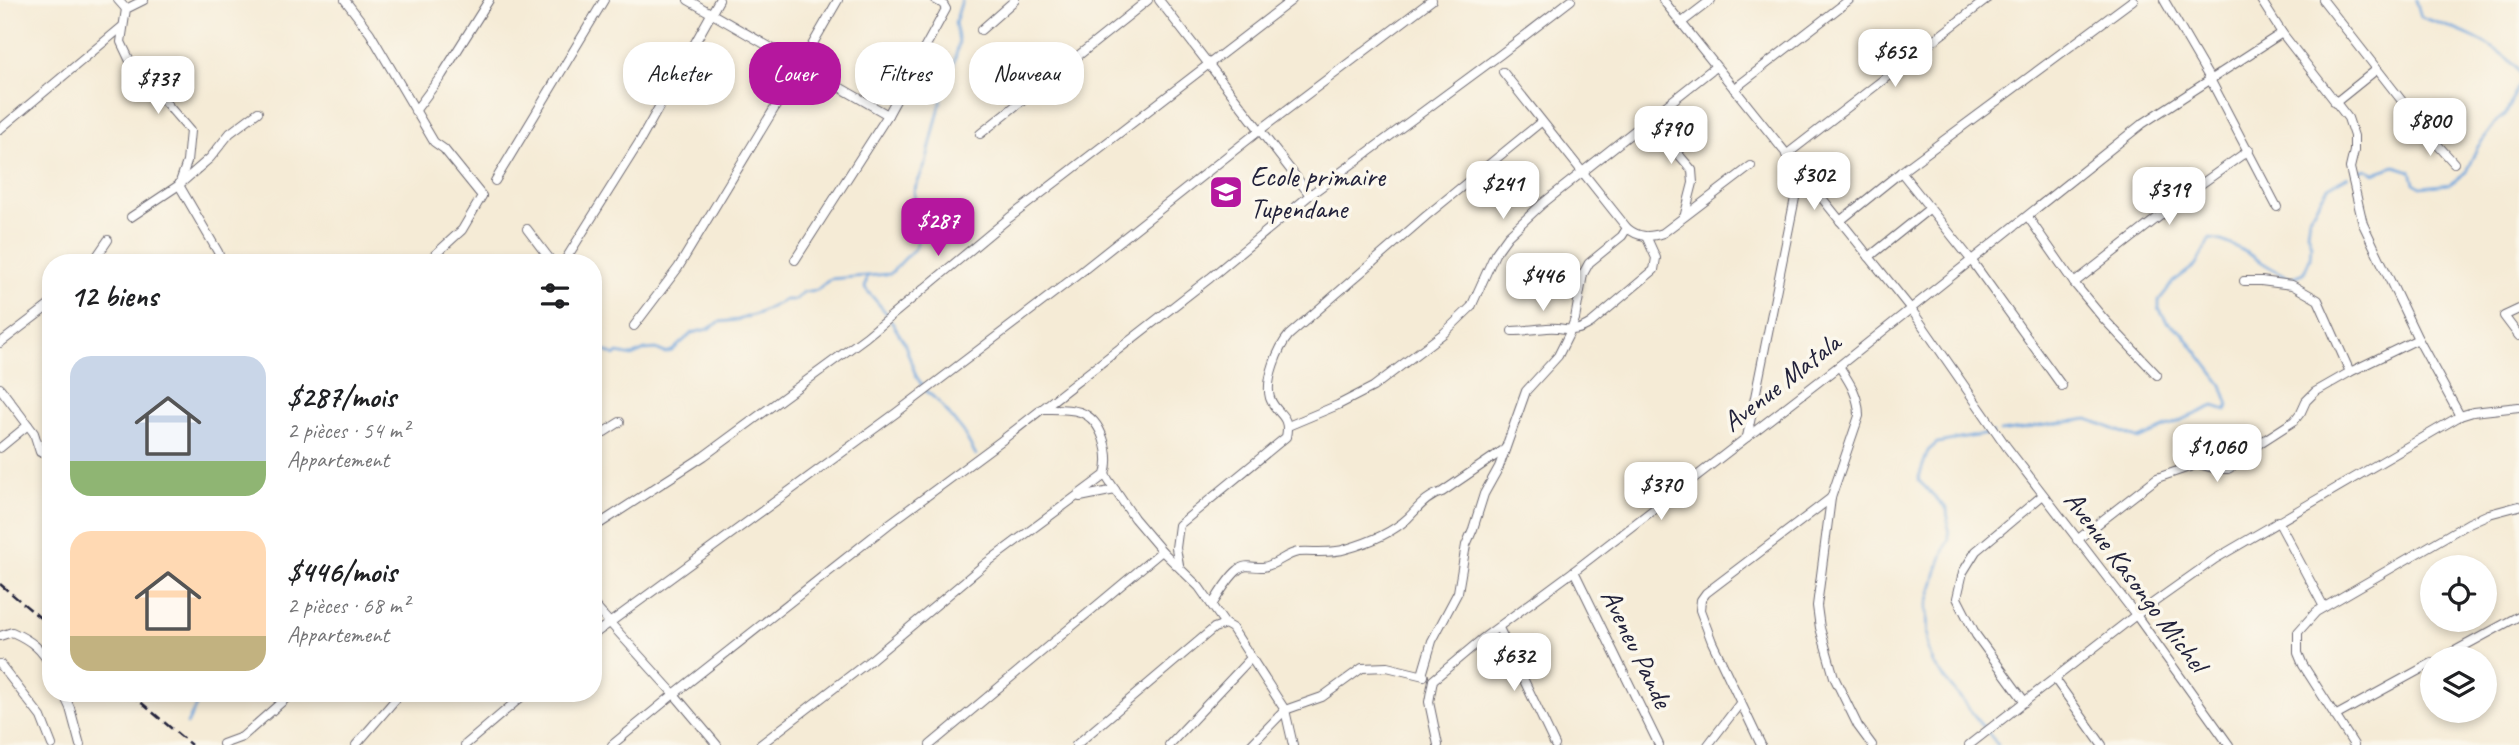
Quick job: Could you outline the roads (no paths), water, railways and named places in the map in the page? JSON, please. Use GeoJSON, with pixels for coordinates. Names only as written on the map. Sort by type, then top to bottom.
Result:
{"type":"FeatureCollection","features":[{"type":"Feature","properties":{"kind":"street"},"geometry":{"type":"LineString","coordinates":[[118,0],[126,9]]}},
{"type":"Feature","properties":{"kind":"street"},"geometry":{"type":"LineString","coordinates":[[126,9],[144,0]]}},
{"type":"Feature","properties":{"kind":"street"},"geometry":{"type":"LineString","coordinates":[[345,0],[370,33],[434,142],[444,149],[482,195],[462,230],[436,254]]}},
{"type":"Feature","properties":{"kind":"street"},"geometry":{"type":"LineString","coordinates":[[415,111],[442,75],[489,0]]}},
{"type":"Feature","properties":{"kind":"street"},"geometry":{"type":"LineString","coordinates":[[495,181],[604,0]]}},
{"type":"Feature","properties":{"kind":"street"},"geometry":{"type":"LineString","coordinates":[[688,0],[760,42]]}},
{"type":"Feature","properties":{"kind":"street"},"geometry":{"type":"LineString","coordinates":[[569,254],[640,141],[719,0]]}},
{"type":"Feature","properties":{"kind":"street"},"geometry":{"type":"LineString","coordinates":[[814,42],[838,0]]}},
{"type":"Feature","properties":{"kind":"street"},"geometry":{"type":"LineString","coordinates":[[794,260],[888,115],[946,9],[936,0]]}},
{"type":"Feature","properties":{"kind":"street"},"geometry":{"type":"LineString","coordinates":[[981,30],[1015,0]]}},
{"type":"Feature","properties":{"kind":"street"},"geometry":{"type":"LineString","coordinates":[[980,134],[1148,0]]}},
{"type":"Feature","properties":{"kind":"street"},"geometry":{"type":"LineString","coordinates":[[1159,0],[1310,195]]}},
{"type":"Feature","properties":{"kind":"street"},"geometry":{"type":"LineString","coordinates":[[602,522],[704,456],[866,337],[1009,218],[1292,0]]}},
{"type":"Feature","properties":{"kind":"street"},"geometry":{"type":"LineString","coordinates":[[602,628],[896,413],[1432,0]]}},
{"type":"Feature","properties":{"kind":"street"},"geometry":{"type":"LineString","coordinates":[[612,745],[889,524],[1264,235],[1310,195],[1571,0]]}},
{"type":"Feature","properties":{"kind":"street"},"geometry":{"type":"LineString","coordinates":[[1663,0],[1911,309]]}},
{"type":"Feature","properties":{"kind":"street"},"geometry":{"type":"LineString","coordinates":[[1681,23],[1711,0]]}},
{"type":"Feature","properties":{"kind":"street"},"geometry":{"type":"LineString","coordinates":[[1734,89],[1849,0]]}},
{"type":"Feature","properties":{"kind":"street"},"geometry":{"type":"LineString","coordinates":[[1786,155],[1986,0]]}},
{"type":"Feature","properties":{"kind":"street"},"geometry":{"type":"LineString","coordinates":[[1840,220],[1900,172],[2133,0]]}},
{"type":"Feature","properties":{"kind":"street"},"geometry":{"type":"LineString","coordinates":[[2164,0],[2249,150],[2277,207]]}},
{"type":"Feature","properties":{"kind":"street"},"geometry":{"type":"LineString","coordinates":[[2261,0],[2282,33],[2348,118],[2354,136],[2350,168],[2363,224],[2418,339],[2460,416]]}},
{"type":"Feature","properties":{"kind":"street"},"geometry":{"type":"LineString","coordinates":[[2323,0],[2427,133],[2455,163]]}},
{"type":"Feature","properties":{"kind":"street"},"geometry":{"type":"LineString","coordinates":[[126,9],[121,42],[130,61],[190,131],[187,162],[179,185],[218,254]]}},
{"type":"Feature","properties":{"kind":"street"},"geometry":{"type":"LineString","coordinates":[[0,129],[55,80],[123,26]]}},
{"type":"Feature","properties":{"kind":"street","name":"Avenue Matala"},"geometry":{"type":"LineString","coordinates":[[1433,680],[1839,366],[2142,124],[2282,33]]}},
{"type":"Feature","properties":{"kind":"street"},"geometry":{"type":"LineString","coordinates":[[1288,426],[1373,387],[1444,332],[1471,307],[1495,254],[1508,236],[1542,204],[1715,67]]}},
{"type":"Feature","properties":{"kind":"street"},"geometry":{"type":"LineString","coordinates":[[2336,103],[2376,70]]}},
{"type":"Feature","properties":{"kind":"street"},"geometry":{"type":"LineString","coordinates":[[1503,72],[1627,228],[1636,235],[1662,233],[1751,166]]}},
{"type":"Feature","properties":{"kind":"street"},"geometry":{"type":"LineString","coordinates":[[841,89],[888,115]]}},
{"type":"Feature","properties":{"kind":"street"},"geometry":{"type":"LineString","coordinates":[[634,326],[678,268],[776,105]]}},
{"type":"Feature","properties":{"kind":"street"},"geometry":{"type":"LineString","coordinates":[[131,217],[179,185],[210,158],[230,133],[258,111]]}},
{"type":"Feature","properties":{"kind":"street"},"geometry":{"type":"LineString","coordinates":[[1650,120],[1692,170],[1693,183],[1685,214]]}},
{"type":"Feature","properties":{"kind":"street"},"geometry":{"type":"LineString","coordinates":[[1179,565],[1179,525],[1286,437],[1288,426],[1285,418],[1270,399],[1269,386],[1279,347],[1289,335],[1417,223],[1541,121]]}},
{"type":"Feature","properties":{"kind":"street"},"geometry":{"type":"LineString","coordinates":[[2074,283],[2249,150]]}},
{"type":"Feature","properties":{"kind":"street"},"geometry":{"type":"LineString","coordinates":[[1900,172],[1972,261],[2063,386]]}},
{"type":"Feature","properties":{"kind":"street"},"geometry":{"type":"LineString","coordinates":[[1747,437],[1800,173]]}},
{"type":"Feature","properties":{"kind":"street"},"geometry":{"type":"LineString","coordinates":[[1869,257],[1929,209]]}},
{"type":"Feature","properties":{"kind":"street"},"geometry":{"type":"LineString","coordinates":[[2028,216],[2074,283],[2157,375]]}},
{"type":"Feature","properties":{"kind":"street"},"geometry":{"type":"LineString","coordinates":[[1422,675],[1442,619],[1458,592],[1466,545],[1526,391],[1558,356],[1575,319],[1581,282],[1589,263],[1622,236],[1627,228]]}},
{"type":"Feature","properties":{"kind":"street"},"geometry":{"type":"LineString","coordinates":[[527,229],[546,254]]}},
{"type":"Feature","properties":{"kind":"street"},"geometry":{"type":"LineString","coordinates":[[1512,331],[1544,328],[1581,330],[1591,323],[1654,270],[1656,258],[1646,236]]}},
{"type":"Feature","properties":{"kind":"street"},"geometry":{"type":"LineString","coordinates":[[98,254],[108,240]]}},
{"type":"Feature","properties":{"kind":"street"},"geometry":{"type":"LineString","coordinates":[[2244,281],[2292,285],[2318,300],[2350,372]]}},
{"type":"Feature","properties":{"kind":"street","name":"Avenue Kasongo Michel"},"geometry":{"type":"LineString","coordinates":[[1911,309],[1981,412],[2136,615],[2229,745]]}},
{"type":"Feature","properties":{"kind":"street"},"geometry":{"type":"LineString","coordinates":[[2519,309],[2504,316],[2519,335]]}},
{"type":"Feature","properties":{"kind":"street"},"geometry":{"type":"LineString","coordinates":[[0,343],[42,311]]}},
{"type":"Feature","properties":{"kind":"street"},"geometry":{"type":"LineString","coordinates":[[2077,540],[2157,478],[2198,464],[2217,469],[2228,469],[2235,465],[2259,443],[2294,421],[2305,401],[2315,392],[2418,339]]}},
{"type":"Feature","properties":{"kind":"street"},"geometry":{"type":"LineString","coordinates":[[1839,366],[1854,388],[1859,404],[1859,416],[1832,498],[1817,606],[1834,677],[1865,745]]}},
{"type":"Feature","properties":{"kind":"street"},"geometry":{"type":"LineString","coordinates":[[0,388],[34,433],[42,452]]}},
{"type":"Feature","properties":{"kind":"street"},"geometry":{"type":"LineString","coordinates":[[1969,745],[2136,615],[2215,559],[2460,416],[2519,407]]}},
{"type":"Feature","properties":{"kind":"street"},"geometry":{"type":"LineString","coordinates":[[760,745],[872,659],[985,564],[1105,475],[1108,466],[1107,453],[1104,441],[1092,420],[1082,412],[1041,409]]}},
{"type":"Feature","properties":{"kind":"street"},"geometry":{"type":"LineString","coordinates":[[602,433],[620,422]]}},
{"type":"Feature","properties":{"kind":"street"},"geometry":{"type":"LineString","coordinates":[[0,448],[28,425]]}},
{"type":"Feature","properties":{"kind":"street"},"geometry":{"type":"LineString","coordinates":[[1212,605],[1238,570],[1248,566],[1270,566],[1298,552],[1305,554],[1345,550],[1384,535],[1434,494],[1442,492],[1505,449]]}},
{"type":"Feature","properties":{"kind":"street"},"geometry":{"type":"LineString","coordinates":[[1105,475],[1162,551],[1179,565],[1225,624],[1232,628],[1285,710],[1293,745]]}},
{"type":"Feature","properties":{"kind":"street"},"geometry":{"type":"LineString","coordinates":[[1071,500],[1115,490]]}},
{"type":"Feature","properties":{"kind":"street"},"geometry":{"type":"LineString","coordinates":[[2025,702],[1976,635],[1957,598],[1963,572],[1976,551],[2043,495]]}},
{"type":"Feature","properties":{"kind":"street"},"geometry":{"type":"LineString","coordinates":[[1761,745],[1712,642],[1700,610],[1701,600],[1706,593],[1832,498]]}},
{"type":"Feature","properties":{"kind":"street"},"geometry":{"type":"LineString","coordinates":[[2354,745],[2298,653],[2298,632],[2316,612],[2469,523],[2519,506]]}},
{"type":"Feature","properties":{"kind":"street"},"geometry":{"type":"LineString","coordinates":[[2278,521],[2324,607]]}},
{"type":"Feature","properties":{"kind":"street"},"geometry":{"type":"LineString","coordinates":[[930,745],[1162,551]]}},
{"type":"Feature","properties":{"kind":"street","name":"Aveneu Pande"},"geometry":{"type":"LineString","coordinates":[[1574,571],[1659,745]]}},
{"type":"Feature","properties":{"kind":"street"},"geometry":{"type":"LineString","coordinates":[[602,614],[717,745]]}},
{"type":"Feature","properties":{"kind":"street"},"geometry":{"type":"LineString","coordinates":[[2464,646],[2519,616]]}},
{"type":"Feature","properties":{"kind":"street"},"geometry":{"type":"LineString","coordinates":[[602,619],[609,622]]}},
{"type":"Feature","properties":{"kind":"street"},"geometry":{"type":"LineString","coordinates":[[1076,745],[1214,628],[1225,624]]}},
{"type":"Feature","properties":{"kind":"street"},"geometry":{"type":"LineString","coordinates":[[1499,628],[1555,745]]}},
{"type":"Feature","properties":{"kind":"street"},"geometry":{"type":"LineString","coordinates":[[0,636],[12,632],[33,643],[42,652]]}},
{"type":"Feature","properties":{"kind":"street"},"geometry":{"type":"LineString","coordinates":[[1169,745],[1251,658]]}},
{"type":"Feature","properties":{"kind":"street"},"geometry":{"type":"LineString","coordinates":[[0,664],[41,717],[52,745]]}},
{"type":"Feature","properties":{"kind":"street"},"geometry":{"type":"LineString","coordinates":[[1251,745],[1285,710],[1322,697],[1362,668],[1387,667],[1433,680],[1429,702],[1438,745]]}},
{"type":"Feature","properties":{"kind":"street"},"geometry":{"type":"LineString","coordinates":[[2335,716],[2420,670]]}},
{"type":"Feature","properties":{"kind":"street"},"geometry":{"type":"LineString","coordinates":[[2055,679],[2102,745]]}},
{"type":"Feature","properties":{"kind":"street"},"geometry":{"type":"LineString","coordinates":[[67,702],[80,745]]}},
{"type":"Feature","properties":{"kind":"street"},"geometry":{"type":"LineString","coordinates":[[223,744],[242,737],[282,702]]}},
{"type":"Feature","properties":{"kind":"street"},"geometry":{"type":"LineString","coordinates":[[356,745],[393,702]]}},
{"type":"Feature","properties":{"kind":"street"},"geometry":{"type":"LineString","coordinates":[[466,745],[516,702]]}},
{"type":"Feature","properties":{"kind":"street"},"geometry":{"type":"LineString","coordinates":[[1708,745],[1741,702]]}},
{"type":"Feature","properties":{"kind":"street"},"geometry":{"type":"LineString","coordinates":[[1858,726],[1872,745]]}},
{"type":"Feature","properties":{"kind":"waterway"},"geometry":{"type":"LineString","coordinates":[[602,351],[615,356],[618,353],[632,356],[645,350],[656,349],[665,353],[672,351],[692,333],[708,329],[720,322],[759,313],[785,300],[795,300],[803,292],[817,290],[830,279],[890,274],[916,247],[919,235],[914,191],[926,163],[942,97],[951,77],[959,42],[955,23],[962,0]]}},
{"type":"Feature","properties":{"kind":"waterway"},"geometry":{"type":"LineString","coordinates":[[2416,0],[2421,17],[2489,46],[2502,54],[2519,73]]}},
{"type":"Feature","properties":{"kind":"waterway"},"geometry":{"type":"LineString","coordinates":[[2354,173],[2366,169],[2374,173],[2395,166],[2411,171],[2414,183],[2421,187],[2450,184],[2466,172],[2477,148],[2496,122],[2506,114],[2519,84]]}},
{"type":"Feature","properties":{"kind":"waterway"},"geometry":{"type":"LineString","coordinates":[[2000,432],[2088,419],[2139,439],[2214,406],[2226,410],[2229,405],[2222,385],[2182,332],[2167,322],[2159,309],[2159,300],[2173,282],[2196,265],[2210,239],[2230,244],[2291,278],[2304,273],[2310,258],[2311,244],[2307,232],[2309,217],[2328,187],[2348,176]]}},
{"type":"Feature","properties":{"kind":"waterway"},"geometry":{"type":"LineString","coordinates":[[867,277],[865,288],[888,315]]}},
{"type":"Feature","properties":{"kind":"waterway"},"geometry":{"type":"LineString","coordinates":[[891,321],[904,342],[916,376],[963,432],[976,455]]}},
{"type":"Feature","properties":{"kind":"waterway"},"geometry":{"type":"LineString","coordinates":[[1993,433],[1937,443],[1928,451],[1918,480],[1947,509],[1949,539],[1927,608],[1928,649],[1934,665],[1998,745]]}},
{"type":"Feature","properties":{"kind":"waterway"},"geometry":{"type":"LineString","coordinates":[[187,724],[201,702]]}},
{"type":"Feature","properties":{"kind":"railway"},"geometry":{"type":"LineString","coordinates":[[0,584],[42,619]]}},
{"type":"Feature","properties":{"kind":"railway"},"geometry":{"type":"LineString","coordinates":[[141,702],[191,745]]}},
{"type":"Feature","properties":{"kind":"place","name":"Ecole primaire Tupendane"},"geometry":{"type":"Point","coordinates":[1226,192]}}]}
